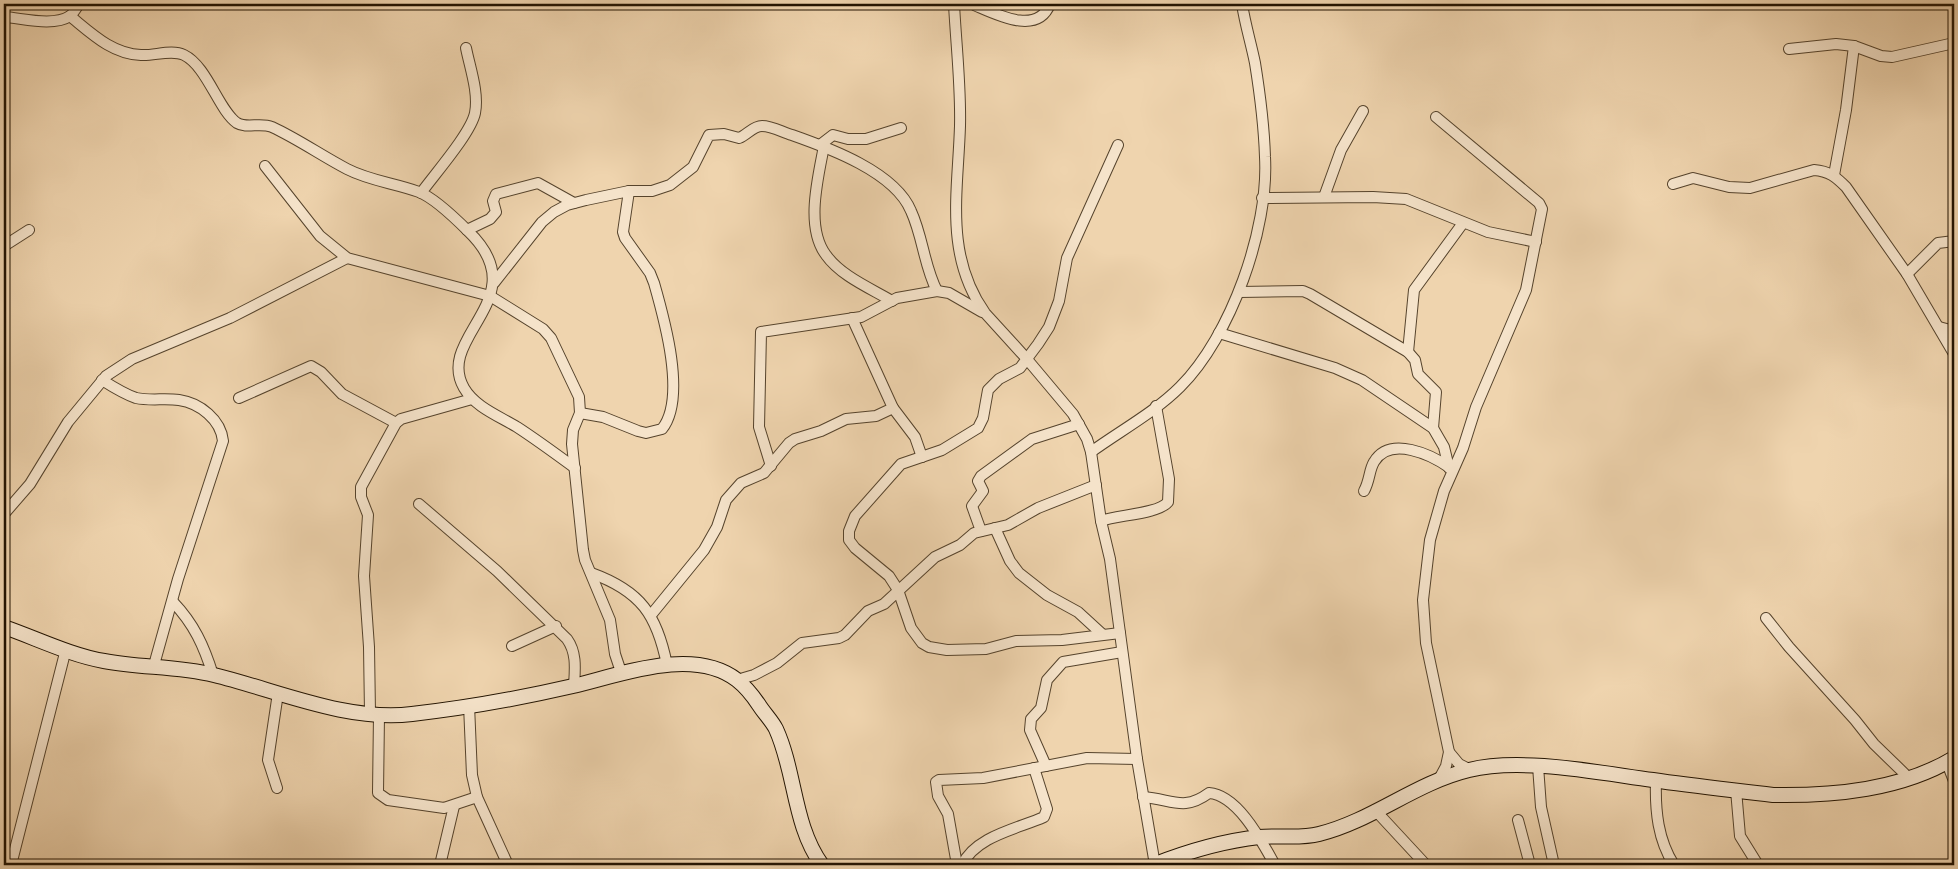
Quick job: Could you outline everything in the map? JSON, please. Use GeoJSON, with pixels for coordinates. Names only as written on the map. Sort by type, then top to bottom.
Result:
{"type":"FeatureCollection","features":[{"type":"Feature","properties":{"kind":"main road"},"geometry":{"type":"LineString","coordinates":[[4,626],[105,662],[154,665],[213,674],[318,704],[374,714],[410,714],[469,705],[574,686],[621,672],[667,665],[701,666],[719,671],[737,680],[751,694],[775,727],[785,754],[803,826],[811,846],[822,865]]}},
{"type":"Feature","properties":{"kind":"main road"},"geometry":{"type":"LineString","coordinates":[[1154,865],[1220,844],[1259,837],[1317,835],[1350,824],[1439,779],[1469,769],[1538,766],[1774,795],[1804,795],[1861,790],[1924,774],[1950,760]]}},
{"type":"Feature","properties":{"kind":"street"},"geometry":{"type":"LineString","coordinates":[[4,17],[36,22],[70,16],[79,4]]}},
{"type":"Feature","properties":{"kind":"street"},"geometry":{"type":"LineString","coordinates":[[954,4],[960,124],[955,226],[962,267],[976,301],[985,314],[1026,358],[1079,424],[1091,452],[1101,521],[1110,559],[1137,759],[1154,865]]}},
{"type":"Feature","properties":{"kind":"street"},"geometry":{"type":"LineString","coordinates":[[972,4],[999,16],[1028,20],[1037,20],[1043,16],[1050,4]]}},
{"type":"Feature","properties":{"kind":"street"},"geometry":{"type":"LineString","coordinates":[[1091,452],[1156,406],[1180,387],[1194,372],[1219,333],[1246,273],[1262,198],[1265,158],[1258,84],[1242,4]]}},
{"type":"Feature","properties":{"kind":"street"},"geometry":{"type":"LineString","coordinates":[[70,16],[117,50],[140,55],[176,53],[184,55],[204,75],[233,119],[240,124],[267,125],[309,146],[348,169],[369,178],[421,193],[468,230],[489,256],[494,274],[491,290]]}},
{"type":"Feature","properties":{"kind":"street"},"geometry":{"type":"LineString","coordinates":[[1789,49],[1816,45],[1854,46],[1881,56],[1892,57],[1954,43]]}},
{"type":"Feature","properties":{"kind":"street"},"geometry":{"type":"LineString","coordinates":[[1834,175],[1854,46]]}},
{"type":"Feature","properties":{"kind":"street"},"geometry":{"type":"LineString","coordinates":[[421,193],[463,136],[475,114],[476,98],[466,48]]}},
{"type":"Feature","properties":{"kind":"street"},"geometry":{"type":"LineString","coordinates":[[1324,197],[1341,150],[1363,111]]}},
{"type":"Feature","properties":{"kind":"street"},"geometry":{"type":"LineString","coordinates":[[1436,117],[1499,167],[1541,205],[1531,272],[1523,299],[1488,376],[1451,469],[1430,540],[1423,600],[1426,643],[1449,752],[1446,766],[1439,779]]}},
{"type":"Feature","properties":{"kind":"street"},"geometry":{"type":"LineString","coordinates":[[575,468],[547,447],[472,399],[463,386],[459,361],[491,290],[542,222],[554,212],[574,203],[630,191],[652,191],[678,181],[698,160],[709,135],[724,134],[739,138],[754,128],[764,126],[822,146],[857,161],[904,198],[911,211],[925,264],[937,291]]}},
{"type":"Feature","properties":{"kind":"street"},"geometry":{"type":"LineString","coordinates":[[892,301],[853,279],[825,255],[819,241],[815,220],[814,194],[822,146],[833,135],[848,140],[866,139],[901,128]]}},
{"type":"Feature","properties":{"kind":"street"},"geometry":{"type":"LineString","coordinates":[[1118,145],[1066,258],[1064,282],[1055,314],[1042,338],[1020,368],[1005,375],[988,390],[983,418],[978,428],[942,450],[901,464],[855,516],[849,531],[849,540],[854,548],[884,571],[898,590],[911,628],[922,643],[929,647],[947,650],[986,649],[1016,641],[1062,640],[1120,633]]}},
{"type":"Feature","properties":{"kind":"street"},"geometry":{"type":"LineString","coordinates":[[265,166],[320,236],[347,258],[491,290],[543,329],[551,338],[577,389],[580,413],[573,430],[583,550],[610,620],[615,654],[621,672]]}},
{"type":"Feature","properties":{"kind":"street"},"geometry":{"type":"LineString","coordinates":[[1673,184],[1693,178],[1742,189],[1814,170],[1826,170],[1834,175],[1851,194],[1908,274],[1954,354]]}},
{"type":"Feature","properties":{"kind":"street"},"geometry":{"type":"LineString","coordinates":[[468,230],[492,217],[496,212],[493,201],[496,194],[529,184],[541,184],[574,203]]}},
{"type":"Feature","properties":{"kind":"street"},"geometry":{"type":"LineString","coordinates":[[580,413],[603,417],[646,432],[662,429],[668,419],[674,367],[654,283],[650,273],[625,238],[624,227],[630,191]]}},
{"type":"Feature","properties":{"kind":"street"},"geometry":{"type":"LineString","coordinates":[[1262,198],[1406,199],[1488,232],[1536,242]]}},
{"type":"Feature","properties":{"kind":"street"},"geometry":{"type":"LineString","coordinates":[[1408,352],[1414,290],[1463,223]]}},
{"type":"Feature","properties":{"kind":"street"},"geometry":{"type":"LineString","coordinates":[[4,246],[29,230]]}},
{"type":"Feature","properties":{"kind":"street"},"geometry":{"type":"LineString","coordinates":[[1908,274],[1938,243],[1954,241]]}},
{"type":"Feature","properties":{"kind":"street"},"geometry":{"type":"LineString","coordinates":[[4,514],[30,484],[68,422],[102,380],[132,359],[230,318],[347,258]]}},
{"type":"Feature","properties":{"kind":"street"},"geometry":{"type":"LineString","coordinates":[[771,466],[760,426],[761,332],[861,317],[892,301],[937,291],[949,293],[985,314]]}},
{"type":"Feature","properties":{"kind":"street"},"geometry":{"type":"LineString","coordinates":[[1239,292],[1306,292],[1408,352],[1415,360],[1418,374],[1436,392],[1433,428]]}},
{"type":"Feature","properties":{"kind":"street"},"geometry":{"type":"LineString","coordinates":[[852,318],[893,408],[915,437],[922,457]]}},
{"type":"Feature","properties":{"kind":"street"},"geometry":{"type":"LineString","coordinates":[[1939,328],[1954,331]]}},
{"type":"Feature","properties":{"kind":"street"},"geometry":{"type":"LineString","coordinates":[[1219,333],[1347,373],[1362,380],[1433,428],[1444,447],[1451,469]]}},
{"type":"Feature","properties":{"kind":"street"},"geometry":{"type":"LineString","coordinates":[[239,398],[312,366],[321,372],[342,394],[396,423]]}},
{"type":"Feature","properties":{"kind":"street"},"geometry":{"type":"LineString","coordinates":[[102,380],[137,398],[180,400],[194,405],[217,421],[222,434],[223,441],[178,579],[154,665]]}},
{"type":"Feature","properties":{"kind":"street"},"geometry":{"type":"LineString","coordinates":[[472,399],[410,415],[396,423],[361,487],[361,496],[368,515],[364,576],[378,793],[388,800],[444,808],[477,797]]}},
{"type":"Feature","properties":{"kind":"street"},"geometry":{"type":"LineString","coordinates":[[1101,521],[1113,516],[1162,508],[1168,502],[1169,479],[1156,406]]}},
{"type":"Feature","properties":{"kind":"street"},"geometry":{"type":"LineString","coordinates":[[651,615],[704,550],[717,527],[726,500],[741,483],[764,473],[788,443],[795,439],[821,432],[846,419],[876,416],[893,408]]}},
{"type":"Feature","properties":{"kind":"street"},"geometry":{"type":"LineString","coordinates":[[981,531],[972,506],[983,491],[978,481],[981,476],[1032,439],[1079,424]]}},
{"type":"Feature","properties":{"kind":"street"},"geometry":{"type":"LineString","coordinates":[[1364,490],[1371,477],[1375,460],[1384,452],[1394,448],[1410,450],[1429,456],[1451,469]]}},
{"type":"Feature","properties":{"kind":"street"},"geometry":{"type":"LineString","coordinates":[[737,680],[754,675],[777,662],[802,643],[845,636],[868,611],[884,604],[935,557],[981,531],[1020,519],[1056,500],[1096,485]]}},
{"type":"Feature","properties":{"kind":"street"},"geometry":{"type":"LineString","coordinates":[[419,504],[497,571],[556,626],[571,645],[575,664],[574,686]]}},
{"type":"Feature","properties":{"kind":"street"},"geometry":{"type":"LineString","coordinates":[[995,528],[1010,561],[1019,573],[1047,596],[1078,612],[1102,634]]}},
{"type":"Feature","properties":{"kind":"street"},"geometry":{"type":"LineString","coordinates":[[591,573],[611,581],[631,595],[651,615],[659,632],[667,665]]}},
{"type":"Feature","properties":{"kind":"street"},"geometry":{"type":"LineString","coordinates":[[173,602],[190,620],[200,638],[213,674]]}},
{"type":"Feature","properties":{"kind":"street"},"geometry":{"type":"LineString","coordinates":[[1766,618],[1874,744],[1909,778]]}},
{"type":"Feature","properties":{"kind":"street"},"geometry":{"type":"LineString","coordinates":[[512,646],[556,626]]}},
{"type":"Feature","properties":{"kind":"street"},"geometry":{"type":"LineString","coordinates":[[11,865],[66,649]]}},
{"type":"Feature","properties":{"kind":"street"},"geometry":{"type":"LineString","coordinates":[[1046,766],[1030,730],[1031,719],[1041,708],[1047,680],[1064,662],[1122,652]]}},
{"type":"Feature","properties":{"kind":"street"},"geometry":{"type":"LineString","coordinates":[[277,788],[268,760],[278,693]]}},
{"type":"Feature","properties":{"kind":"street"},"geometry":{"type":"LineString","coordinates":[[469,705],[470,763],[477,797],[508,865]]}},
{"type":"Feature","properties":{"kind":"street"},"geometry":{"type":"LineString","coordinates":[[1449,752],[1459,764],[1469,769]]}},
{"type":"Feature","properties":{"kind":"street"},"geometry":{"type":"LineString","coordinates":[[957,865],[948,814],[938,796],[936,782],[945,779],[983,778],[1088,758],[1137,759]]}},
{"type":"Feature","properties":{"kind":"street"},"geometry":{"type":"LineString","coordinates":[[1950,760],[1954,781]]}},
{"type":"Feature","properties":{"kind":"street"},"geometry":{"type":"LineString","coordinates":[[1538,766],[1541,807],[1554,865]]}},
{"type":"Feature","properties":{"kind":"street"},"geometry":{"type":"LineString","coordinates":[[962,865],[967,855],[982,843],[1028,822],[1044,817],[1047,809],[1034,768]]}},
{"type":"Feature","properties":{"kind":"street"},"geometry":{"type":"LineString","coordinates":[[1656,780],[1657,813],[1661,840],[1674,865]]}},
{"type":"Feature","properties":{"kind":"street"},"geometry":{"type":"LineString","coordinates":[[1736,790],[1740,836],[1758,865]]}},
{"type":"Feature","properties":{"kind":"street"},"geometry":{"type":"LineString","coordinates":[[1143,797],[1184,804],[1194,803],[1209,793],[1215,793],[1239,809],[1276,865]]}},
{"type":"Feature","properties":{"kind":"street"},"geometry":{"type":"LineString","coordinates":[[440,865],[454,806]]}},
{"type":"Feature","properties":{"kind":"street"},"geometry":{"type":"LineString","coordinates":[[1375,810],[1426,865]]}},
{"type":"Feature","properties":{"kind":"street"},"geometry":{"type":"LineString","coordinates":[[1518,820],[1523,846],[1530,865]]}}]}
